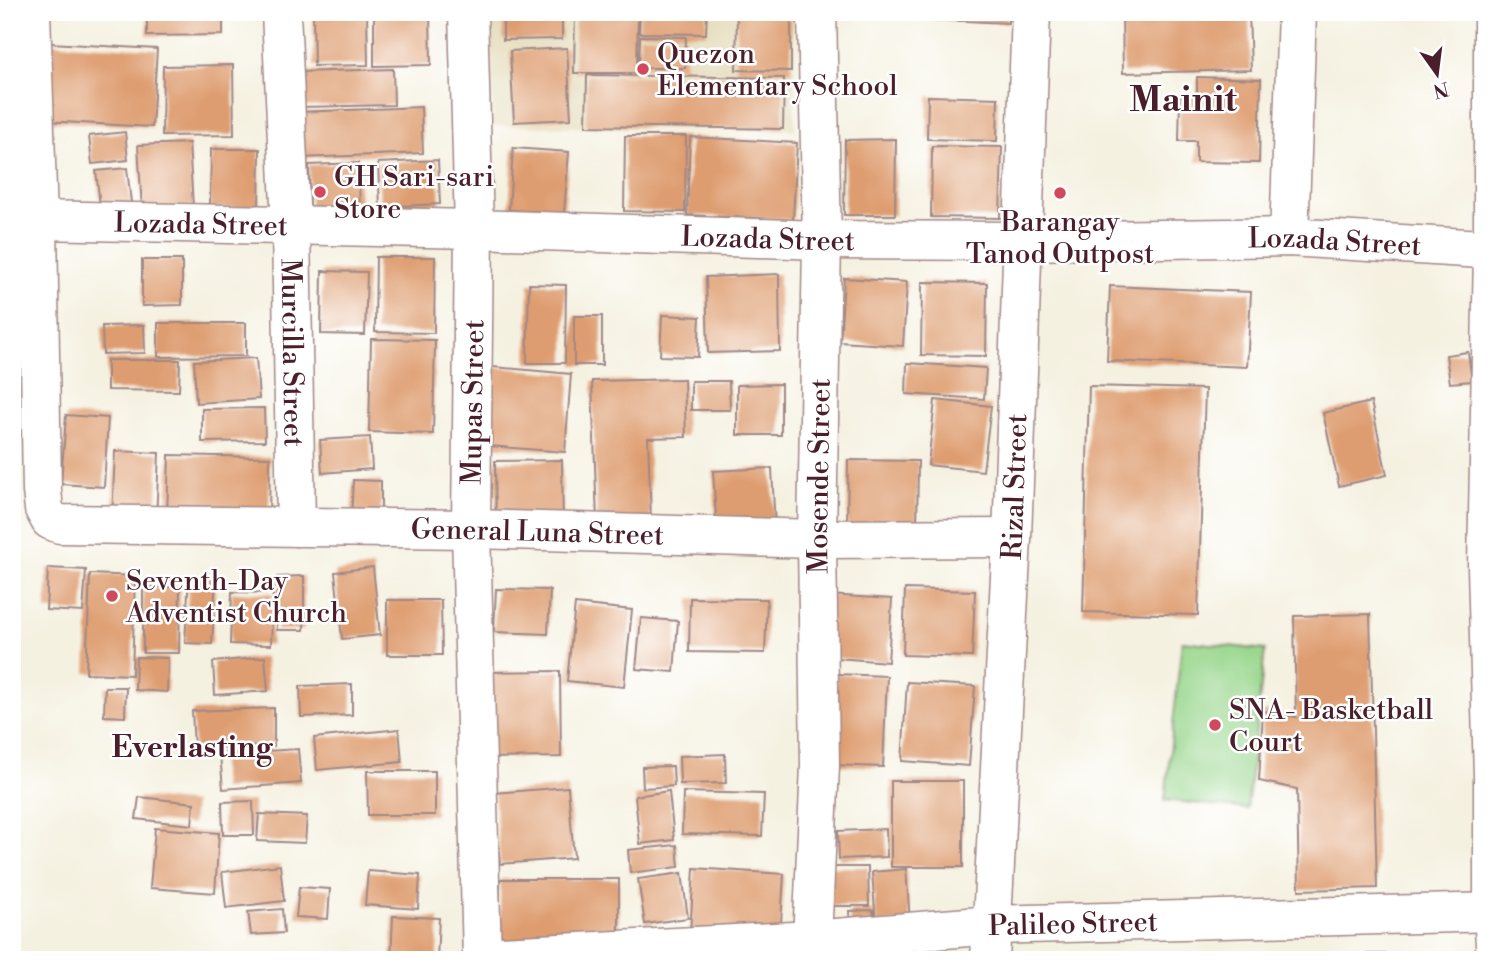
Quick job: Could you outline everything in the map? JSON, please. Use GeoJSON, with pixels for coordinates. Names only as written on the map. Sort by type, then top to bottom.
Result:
{"type":"FeatureCollection","features":[{"type":"Feature","properties":{"kind":"street"},"geometry":{"type":"LineString","coordinates":[[31,12],[38,220]]}},
{"type":"Feature","properties":{"kind":"street","name":"Murcilla Street"},"geometry":{"type":"LineString","coordinates":[[281,12],[291,226],[296,527]]}},
{"type":"Feature","properties":{"kind":"street","name":"Mupas Street"},"geometry":{"type":"LineString","coordinates":[[468,12],[474,229],[471,530],[482,958]]}},
{"type":"Feature","properties":{"kind":"street","name":"Mosende Street"},"geometry":{"type":"LineString","coordinates":[[812,940],[820,766],[817,539],[822,240],[817,12]]}},
{"type":"Feature","properties":{"kind":"street","name":"Rizal Street"},"geometry":{"type":"LineString","coordinates":[[991,943],[1012,538],[1031,12]]}},
{"type":"Feature","properties":{"kind":"street"},"geometry":{"type":"LineString","coordinates":[[1289,237],[1297,12]]}},
{"type":"Feature","properties":{"kind":"street"},"geometry":{"type":"LineString","coordinates":[[1493,12],[1495,250],[1492,568],[1496,960]]}},
{"type":"Feature","properties":{"kind":"street","name":"Lozada Street"},"geometry":{"type":"LineString","coordinates":[[38,220],[474,229],[822,240],[1023,241],[1289,237],[1495,250]]}},
{"type":"Feature","properties":{"kind":"street","name":"General Luna Street"},"geometry":{"type":"LineString","coordinates":[[38,220],[41,491],[44,509],[50,520],[61,524],[471,530],[817,539],[1012,538]]}},
{"type":"Feature","properties":{"kind":"street","name":"Palileo Street"},"geometry":{"type":"LineString","coordinates":[[482,958],[812,940],[991,943],[1496,912]]}},
{"type":"Feature","properties":{"kind":"shaded area","name":"Quezon Elementary School"},"geometry":{"type":"Polygon","coordinates":[[[489,12],[793,12],[795,130],[493,126],[489,12]]]}},
{"type":"Feature","properties":{"kind":"green space","name":"SNA- Basketball Court"},"geometry":{"type":"Polygon","coordinates":[[[1182,641],[1265,650],[1247,809],[1165,800],[1182,641]]]}},
{"type":"Feature","properties":{"kind":"building"},"geometry":{"type":"Polygon","coordinates":[[[147,12],[223,12],[223,35],[147,36],[147,12]]]}},
{"type":"Feature","properties":{"kind":"building"},"geometry":{"type":"Polygon","coordinates":[[[313,12],[367,12],[368,65],[314,66],[313,12]]]}},
{"type":"Feature","properties":{"kind":"building"},"geometry":{"type":"Polygon","coordinates":[[[374,12],[430,12],[431,65],[374,66],[374,12]]]}},
{"type":"Feature","properties":{"kind":"building"},"geometry":{"type":"Polygon","coordinates":[[[503,12],[562,12],[562,39],[503,40],[503,12]]]}},
{"type":"Feature","properties":{"kind":"building"},"geometry":{"type":"Polygon","coordinates":[[[575,12],[638,12],[637,73],[574,73],[575,12]]]}},
{"type":"Feature","properties":{"kind":"building"},"geometry":{"type":"Polygon","coordinates":[[[640,12],[707,12],[706,34],[639,33],[640,12]]]}},
{"type":"Feature","properties":{"kind":"building"},"geometry":{"type":"Polygon","coordinates":[[[737,12],[791,12],[791,71],[736,70],[737,12]]]}},
{"type":"Feature","properties":{"kind":"building"},"geometry":{"type":"Polygon","coordinates":[[[846,12],[919,12],[919,18],[846,17],[846,12]]]}},
{"type":"Feature","properties":{"kind":"building"},"geometry":{"type":"Polygon","coordinates":[[[921,12],[1008,12],[1008,23],[921,19],[921,12]]]}},
{"type":"Feature","properties":{"kind":"building"},"geometry":{"type":"Polygon","coordinates":[[[1122,12],[1249,12],[1251,70],[1123,73],[1122,12]]]}},
{"type":"Feature","properties":{"kind":"building"},"geometry":{"type":"Polygon","coordinates":[[[640,36],[686,37],[685,68],[639,68],[640,36]]]}},
{"type":"Feature","properties":{"kind":"building"},"geometry":{"type":"Polygon","coordinates":[[[50,43],[157,49],[152,127],[45,121],[50,43]]]}},
{"type":"Feature","properties":{"kind":"building"},"geometry":{"type":"Polygon","coordinates":[[[567,48],[571,119],[514,122],[510,51],[567,48]]]}},
{"type":"Feature","properties":{"kind":"building"},"geometry":{"type":"Polygon","coordinates":[[[233,65],[234,135],[162,136],[163,66],[233,65]]]}},
{"type":"Feature","properties":{"kind":"building"},"geometry":{"type":"Polygon","coordinates":[[[393,69],[394,105],[299,107],[299,72],[393,69]]]}},
{"type":"Feature","properties":{"kind":"building"},"geometry":{"type":"Polygon","coordinates":[[[587,75],[784,78],[783,129],[586,126],[587,75]]]}},
{"type":"Feature","properties":{"kind":"building"},"geometry":{"type":"Polygon","coordinates":[[[1197,77],[1261,79],[1259,163],[1196,162],[1196,141],[1179,141],[1180,96],[1197,96],[1197,77]]]}},
{"type":"Feature","properties":{"kind":"building"},"geometry":{"type":"Polygon","coordinates":[[[928,96],[998,98],[997,141],[927,139],[928,96]]]}},
{"type":"Feature","properties":{"kind":"building"},"geometry":{"type":"Polygon","coordinates":[[[421,107],[423,153],[300,158],[299,112],[421,107]]]}},
{"type":"Feature","properties":{"kind":"building"},"geometry":{"type":"Polygon","coordinates":[[[125,132],[128,160],[92,164],[89,136],[125,132]]]}},
{"type":"Feature","properties":{"kind":"building"},"geometry":{"type":"Polygon","coordinates":[[[625,136],[686,136],[685,212],[624,211],[625,136]]]}},
{"type":"Feature","properties":{"kind":"building"},"geometry":{"type":"Polygon","coordinates":[[[690,137],[797,143],[793,220],[687,215],[690,137]]]}},
{"type":"Feature","properties":{"kind":"building"},"geometry":{"type":"Polygon","coordinates":[[[896,139],[895,215],[844,215],[845,140],[896,139]]]}},
{"type":"Feature","properties":{"kind":"building"},"geometry":{"type":"Polygon","coordinates":[[[189,143],[193,206],[142,209],[138,145],[189,143]]]}},
{"type":"Feature","properties":{"kind":"building"},"geometry":{"type":"Polygon","coordinates":[[[932,146],[1002,147],[1000,218],[931,217],[932,146]]]}},
{"type":"Feature","properties":{"kind":"building"},"geometry":{"type":"Polygon","coordinates":[[[513,148],[569,152],[564,213],[509,210],[513,148]]]}},
{"type":"Feature","properties":{"kind":"building"},"geometry":{"type":"Polygon","coordinates":[[[211,149],[260,149],[259,208],[210,208],[211,149]]]}},
{"type":"Feature","properties":{"kind":"building"},"geometry":{"type":"Polygon","coordinates":[[[438,160],[440,204],[380,207],[378,163],[438,160]]]}},
{"type":"Feature","properties":{"kind":"building"},"geometry":{"type":"Polygon","coordinates":[[[358,163],[360,207],[310,208],[309,165],[358,163]]]}},
{"type":"Feature","properties":{"kind":"building"},"geometry":{"type":"Polygon","coordinates":[[[127,168],[132,211],[101,214],[96,171],[127,168]]]}},
{"type":"Feature","properties":{"kind":"building"},"geometry":{"type":"Polygon","coordinates":[[[376,257],[435,257],[434,333],[375,332],[376,257]]]}},
{"type":"Feature","properties":{"kind":"building"},"geometry":{"type":"Polygon","coordinates":[[[142,260],[182,260],[182,305],[142,306],[142,260]]]}},
{"type":"Feature","properties":{"kind":"building"},"geometry":{"type":"Polygon","coordinates":[[[322,271],[367,272],[365,335],[321,334],[322,271]]]}},
{"type":"Feature","properties":{"kind":"building"},"geometry":{"type":"Polygon","coordinates":[[[779,274],[780,351],[708,353],[706,277],[779,274]]]}},
{"type":"Feature","properties":{"kind":"building"},"geometry":{"type":"Polygon","coordinates":[[[844,278],[907,282],[903,346],[840,342],[844,278]]]}},
{"type":"Feature","properties":{"kind":"building"},"geometry":{"type":"Polygon","coordinates":[[[922,282],[987,283],[986,356],[921,355],[922,282]]]}},
{"type":"Feature","properties":{"kind":"building"},"geometry":{"type":"Polygon","coordinates":[[[529,284],[566,285],[565,363],[527,363],[529,284]]]}},
{"type":"Feature","properties":{"kind":"building"},"geometry":{"type":"Polygon","coordinates":[[[1110,286],[1251,292],[1247,367],[1107,361],[1110,286]]]}},
{"type":"Feature","properties":{"kind":"building"},"geometry":{"type":"Polygon","coordinates":[[[662,315],[700,317],[698,357],[660,356],[662,315]]]}},
{"type":"Feature","properties":{"kind":"building"},"geometry":{"type":"Polygon","coordinates":[[[574,316],[602,316],[602,365],[574,365],[574,316]]]}},
{"type":"Feature","properties":{"kind":"building"},"geometry":{"type":"Polygon","coordinates":[[[158,323],[246,323],[246,356],[158,357],[158,323]]]}},
{"type":"Feature","properties":{"kind":"building"},"geometry":{"type":"Polygon","coordinates":[[[144,325],[145,353],[103,354],[102,326],[144,325]]]}},
{"type":"Feature","properties":{"kind":"building"},"geometry":{"type":"Polygon","coordinates":[[[371,339],[435,340],[433,434],[369,432],[371,339]]]}},
{"type":"Feature","properties":{"kind":"building"},"geometry":{"type":"Polygon","coordinates":[[[12,346],[16,346],[15,383],[12,383],[12,346]]]}},
{"type":"Feature","properties":{"kind":"building"},"geometry":{"type":"Polygon","coordinates":[[[1468,352],[1472,381],[1450,383],[1446,355],[1468,352]]]}},
{"type":"Feature","properties":{"kind":"building"},"geometry":{"type":"Polygon","coordinates":[[[256,358],[259,399],[196,403],[194,361],[256,358]]]}},
{"type":"Feature","properties":{"kind":"building"},"geometry":{"type":"Polygon","coordinates":[[[107,360],[180,360],[179,391],[107,390],[107,360]]]}},
{"type":"Feature","properties":{"kind":"building"},"geometry":{"type":"Polygon","coordinates":[[[907,363],[986,368],[984,399],[906,394],[907,363]]]}},
{"type":"Feature","properties":{"kind":"building"},"geometry":{"type":"Polygon","coordinates":[[[482,366],[571,374],[565,452],[475,445],[482,366]]]}},
{"type":"Feature","properties":{"kind":"building"},"geometry":{"type":"Polygon","coordinates":[[[684,379],[686,437],[648,438],[651,520],[597,522],[592,381],[684,379]]]}},
{"type":"Feature","properties":{"kind":"building"},"geometry":{"type":"Polygon","coordinates":[[[691,381],[729,381],[730,410],[691,410],[691,381]]]}},
{"type":"Feature","properties":{"kind":"building"},"geometry":{"type":"Polygon","coordinates":[[[781,384],[781,435],[737,435],[737,385],[781,384]]]}},
{"type":"Feature","properties":{"kind":"building"},"geometry":{"type":"Polygon","coordinates":[[[1089,386],[1205,389],[1198,615],[1083,612],[1089,386]]]}},
{"type":"Feature","properties":{"kind":"building"},"geometry":{"type":"Polygon","coordinates":[[[935,400],[991,406],[983,471],[928,465],[935,400]]]}},
{"type":"Feature","properties":{"kind":"building"},"geometry":{"type":"Polygon","coordinates":[[[1371,402],[1387,475],[1339,486],[1323,413],[1371,402]]]}},
{"type":"Feature","properties":{"kind":"building"},"geometry":{"type":"Polygon","coordinates":[[[264,408],[265,441],[202,442],[202,409],[264,408]]]}},
{"type":"Feature","properties":{"kind":"building"},"geometry":{"type":"Polygon","coordinates":[[[66,415],[108,418],[104,487],[61,484],[66,415]]]}},
{"type":"Feature","properties":{"kind":"building"},"geometry":{"type":"Polygon","coordinates":[[[370,437],[372,469],[322,473],[320,440],[370,437]]]}},
{"type":"Feature","properties":{"kind":"building"},"geometry":{"type":"Polygon","coordinates":[[[115,451],[159,453],[156,521],[112,519],[115,451]]]}},
{"type":"Feature","properties":{"kind":"building"},"geometry":{"type":"Polygon","coordinates":[[[169,455],[270,457],[269,520],[167,517],[169,455]]]}},
{"type":"Feature","properties":{"kind":"building"},"geometry":{"type":"Polygon","coordinates":[[[562,460],[563,528],[496,529],[495,461],[562,460]]]}},
{"type":"Feature","properties":{"kind":"building"},"geometry":{"type":"Polygon","coordinates":[[[848,460],[918,461],[917,529],[847,528],[848,460]]]}},
{"type":"Feature","properties":{"kind":"building"},"geometry":{"type":"Polygon","coordinates":[[[772,468],[775,531],[717,535],[713,471],[772,468]]]}},
{"type":"Feature","properties":{"kind":"building"},"geometry":{"type":"Polygon","coordinates":[[[353,480],[381,481],[381,521],[351,520],[353,480]]]}},
{"type":"Feature","properties":{"kind":"building"},"geometry":{"type":"Polygon","coordinates":[[[373,567],[380,635],[342,639],[335,572],[373,567]]]}},
{"type":"Feature","properties":{"kind":"building"},"geometry":{"type":"Polygon","coordinates":[[[48,568],[86,570],[83,612],[46,610],[48,568]]]}},
{"type":"Feature","properties":{"kind":"building"},"geometry":{"type":"Polygon","coordinates":[[[90,574],[135,576],[132,675],[86,673],[90,574]]]}},
{"type":"Feature","properties":{"kind":"building"},"geometry":{"type":"Polygon","coordinates":[[[189,576],[216,578],[212,644],[185,643],[189,576]]]}},
{"type":"Feature","properties":{"kind":"building"},"geometry":{"type":"Polygon","coordinates":[[[304,576],[304,630],[277,630],[277,577],[304,576]]]}},
{"type":"Feature","properties":{"kind":"building"},"geometry":{"type":"Polygon","coordinates":[[[143,587],[180,587],[179,653],[143,653],[143,587]]]}},
{"type":"Feature","properties":{"kind":"building"},"geometry":{"type":"Polygon","coordinates":[[[496,589],[550,590],[548,634],[494,632],[496,589]]]}},
{"type":"Feature","properties":{"kind":"building"},"geometry":{"type":"Polygon","coordinates":[[[905,589],[975,591],[972,657],[903,655],[905,589]]]}},
{"type":"Feature","properties":{"kind":"building"},"geometry":{"type":"Polygon","coordinates":[[[232,592],[273,593],[271,645],[230,644],[232,592]]]}},
{"type":"Feature","properties":{"kind":"building"},"geometry":{"type":"Polygon","coordinates":[[[827,595],[892,599],[888,662],[823,657],[827,595]]]}},
{"type":"Feature","properties":{"kind":"building"},"geometry":{"type":"Polygon","coordinates":[[[690,598],[767,599],[765,653],[689,652],[690,598]]]}},
{"type":"Feature","properties":{"kind":"building"},"geometry":{"type":"Polygon","coordinates":[[[387,600],[441,600],[442,655],[387,655],[387,600]]]}},
{"type":"Feature","properties":{"kind":"building"},"geometry":{"type":"Polygon","coordinates":[[[575,604],[632,610],[624,687],[567,681],[575,604]]]}},
{"type":"Feature","properties":{"kind":"building"},"geometry":{"type":"Polygon","coordinates":[[[1370,614],[1377,888],[1299,890],[1297,789],[1259,781],[1263,711],[1296,717],[1294,616],[1370,614]]]}},
{"type":"Feature","properties":{"kind":"building"},"geometry":{"type":"Polygon","coordinates":[[[641,618],[678,621],[674,672],[636,669],[641,618]]]}},
{"type":"Feature","properties":{"kind":"building"},"geometry":{"type":"Polygon","coordinates":[[[136,657],[168,658],[167,692],[135,690],[136,657]]]}},
{"type":"Feature","properties":{"kind":"building"},"geometry":{"type":"Polygon","coordinates":[[[265,657],[268,691],[215,695],[213,662],[265,657]]]}},
{"type":"Feature","properties":{"kind":"building"},"geometry":{"type":"Polygon","coordinates":[[[560,671],[561,757],[490,758],[488,672],[560,671]]]}},
{"type":"Feature","properties":{"kind":"building"},"geometry":{"type":"Polygon","coordinates":[[[836,674],[887,676],[883,767],[832,765],[836,674]]]}},
{"type":"Feature","properties":{"kind":"building"},"geometry":{"type":"Polygon","coordinates":[[[907,682],[975,686],[969,766],[902,761],[907,682]]]}},
{"type":"Feature","properties":{"kind":"building"},"geometry":{"type":"Polygon","coordinates":[[[352,684],[352,715],[301,717],[300,686],[352,684]]]}},
{"type":"Feature","properties":{"kind":"building"},"geometry":{"type":"Polygon","coordinates":[[[105,687],[126,687],[125,717],[104,716],[105,687]]]}},
{"type":"Feature","properties":{"kind":"building"},"geometry":{"type":"Polygon","coordinates":[[[274,708],[274,746],[194,748],[192,711],[274,708]]]}},
{"type":"Feature","properties":{"kind":"building"},"geometry":{"type":"Polygon","coordinates":[[[399,729],[402,762],[317,770],[314,738],[399,729]]]}},
{"type":"Feature","properties":{"kind":"building"},"geometry":{"type":"Polygon","coordinates":[[[298,749],[301,783],[223,789],[220,754],[298,749]]]}},
{"type":"Feature","properties":{"kind":"building"},"geometry":{"type":"Polygon","coordinates":[[[725,754],[726,783],[680,784],[679,756],[725,754]]]}},
{"type":"Feature","properties":{"kind":"building"},"geometry":{"type":"Polygon","coordinates":[[[673,766],[674,786],[643,788],[642,767],[673,766]]]}},
{"type":"Feature","properties":{"kind":"building"},"geometry":{"type":"Polygon","coordinates":[[[367,771],[435,771],[435,815],[368,815],[367,771]]]}},
{"type":"Feature","properties":{"kind":"building"},"geometry":{"type":"Polygon","coordinates":[[[891,781],[963,781],[963,867],[891,867],[891,781]]]}},
{"type":"Feature","properties":{"kind":"building"},"geometry":{"type":"Polygon","coordinates":[[[568,787],[574,858],[500,864],[494,793],[568,787]]]}},
{"type":"Feature","properties":{"kind":"building"},"geometry":{"type":"Polygon","coordinates":[[[669,791],[674,840],[640,844],[635,796],[669,791]]]}},
{"type":"Feature","properties":{"kind":"building"},"geometry":{"type":"Polygon","coordinates":[[[683,792],[764,794],[762,836],[682,834],[683,792]]]}},
{"type":"Feature","properties":{"kind":"building"},"geometry":{"type":"Polygon","coordinates":[[[139,797],[194,803],[192,825],[136,819],[139,797]]]}},
{"type":"Feature","properties":{"kind":"building"},"geometry":{"type":"Polygon","coordinates":[[[253,801],[254,835],[223,835],[222,802],[253,801]]]}},
{"type":"Feature","properties":{"kind":"building"},"geometry":{"type":"Polygon","coordinates":[[[259,814],[307,816],[305,843],[257,841],[259,814]]]}},
{"type":"Feature","properties":{"kind":"building"},"geometry":{"type":"Polygon","coordinates":[[[155,828],[219,833],[215,893],[150,888],[155,828]]]}},
{"type":"Feature","properties":{"kind":"building"},"geometry":{"type":"Polygon","coordinates":[[[886,829],[887,857],[839,859],[838,831],[886,829]]]}},
{"type":"Feature","properties":{"kind":"building"},"geometry":{"type":"Polygon","coordinates":[[[677,845],[679,867],[630,873],[628,850],[677,845]]]}},
{"type":"Feature","properties":{"kind":"building"},"geometry":{"type":"Polygon","coordinates":[[[280,865],[284,901],[226,908],[222,872],[280,865]]]}},
{"type":"Feature","properties":{"kind":"building"},"geometry":{"type":"Polygon","coordinates":[[[828,867],[868,867],[869,906],[829,906],[828,867]]]}},
{"type":"Feature","properties":{"kind":"building"},"geometry":{"type":"Polygon","coordinates":[[[694,868],[784,874],[780,939],[690,934],[694,868]]]}},
{"type":"Feature","properties":{"kind":"building"},"geometry":{"type":"Polygon","coordinates":[[[906,869],[910,921],[876,924],[872,872],[906,869]]]}},
{"type":"Feature","properties":{"kind":"building"},"geometry":{"type":"Polygon","coordinates":[[[368,871],[420,875],[418,909],[365,905],[368,871]]]}},
{"type":"Feature","properties":{"kind":"building"},"geometry":{"type":"Polygon","coordinates":[[[682,873],[688,918],[645,924],[638,879],[682,873]]]}},
{"type":"Feature","properties":{"kind":"building"},"geometry":{"type":"Polygon","coordinates":[[[500,879],[619,879],[619,945],[500,945],[500,879]]]}},
{"type":"Feature","properties":{"kind":"building"},"geometry":{"type":"Polygon","coordinates":[[[299,887],[330,889],[328,919],[296,917],[299,887]]]}},
{"type":"Feature","properties":{"kind":"building"},"geometry":{"type":"Polygon","coordinates":[[[282,909],[284,933],[251,935],[248,912],[282,909]]]}},
{"type":"Feature","properties":{"kind":"building"},"geometry":{"type":"Polygon","coordinates":[[[873,910],[874,923],[850,924],[849,911],[873,910]]]}},
{"type":"Feature","properties":{"kind":"building"},"geometry":{"type":"Polygon","coordinates":[[[393,916],[439,918],[437,960],[391,960],[393,916]]]}},
{"type":"Feature","properties":{"kind":"building"},"geometry":{"type":"Polygon","coordinates":[[[1349,954],[1385,954],[1385,960],[1349,960],[1349,954]]]}},
{"type":"Feature","properties":{"kind":"place","name":"Quezon Elementary School"},"geometry":{"type":"Point","coordinates":[643,69]}},
{"type":"Feature","properties":{"kind":"place","name":"GH Sari-sari Store"},"geometry":{"type":"Point","coordinates":[320,192]}},
{"type":"Feature","properties":{"kind":"place","name":"Barangay Tanod Outpost"},"geometry":{"type":"Point","coordinates":[1060,193]}},
{"type":"Feature","properties":{"kind":"place","name":"Seventh-Day Adventist Church"},"geometry":{"type":"Point","coordinates":[112,596]}},
{"type":"Feature","properties":{"kind":"place","name":"SNA- Basketball Court"},"geometry":{"type":"Point","coordinates":[1215,725]}},
{"type":"Feature","properties":{"kind":"district","name":"Mainit"},"geometry":{"type":"Point","coordinates":[1183,99]}},
{"type":"Feature","properties":{"kind":"district","name":"Everlasting"},"geometry":{"type":"Point","coordinates":[192,747]}}]}
